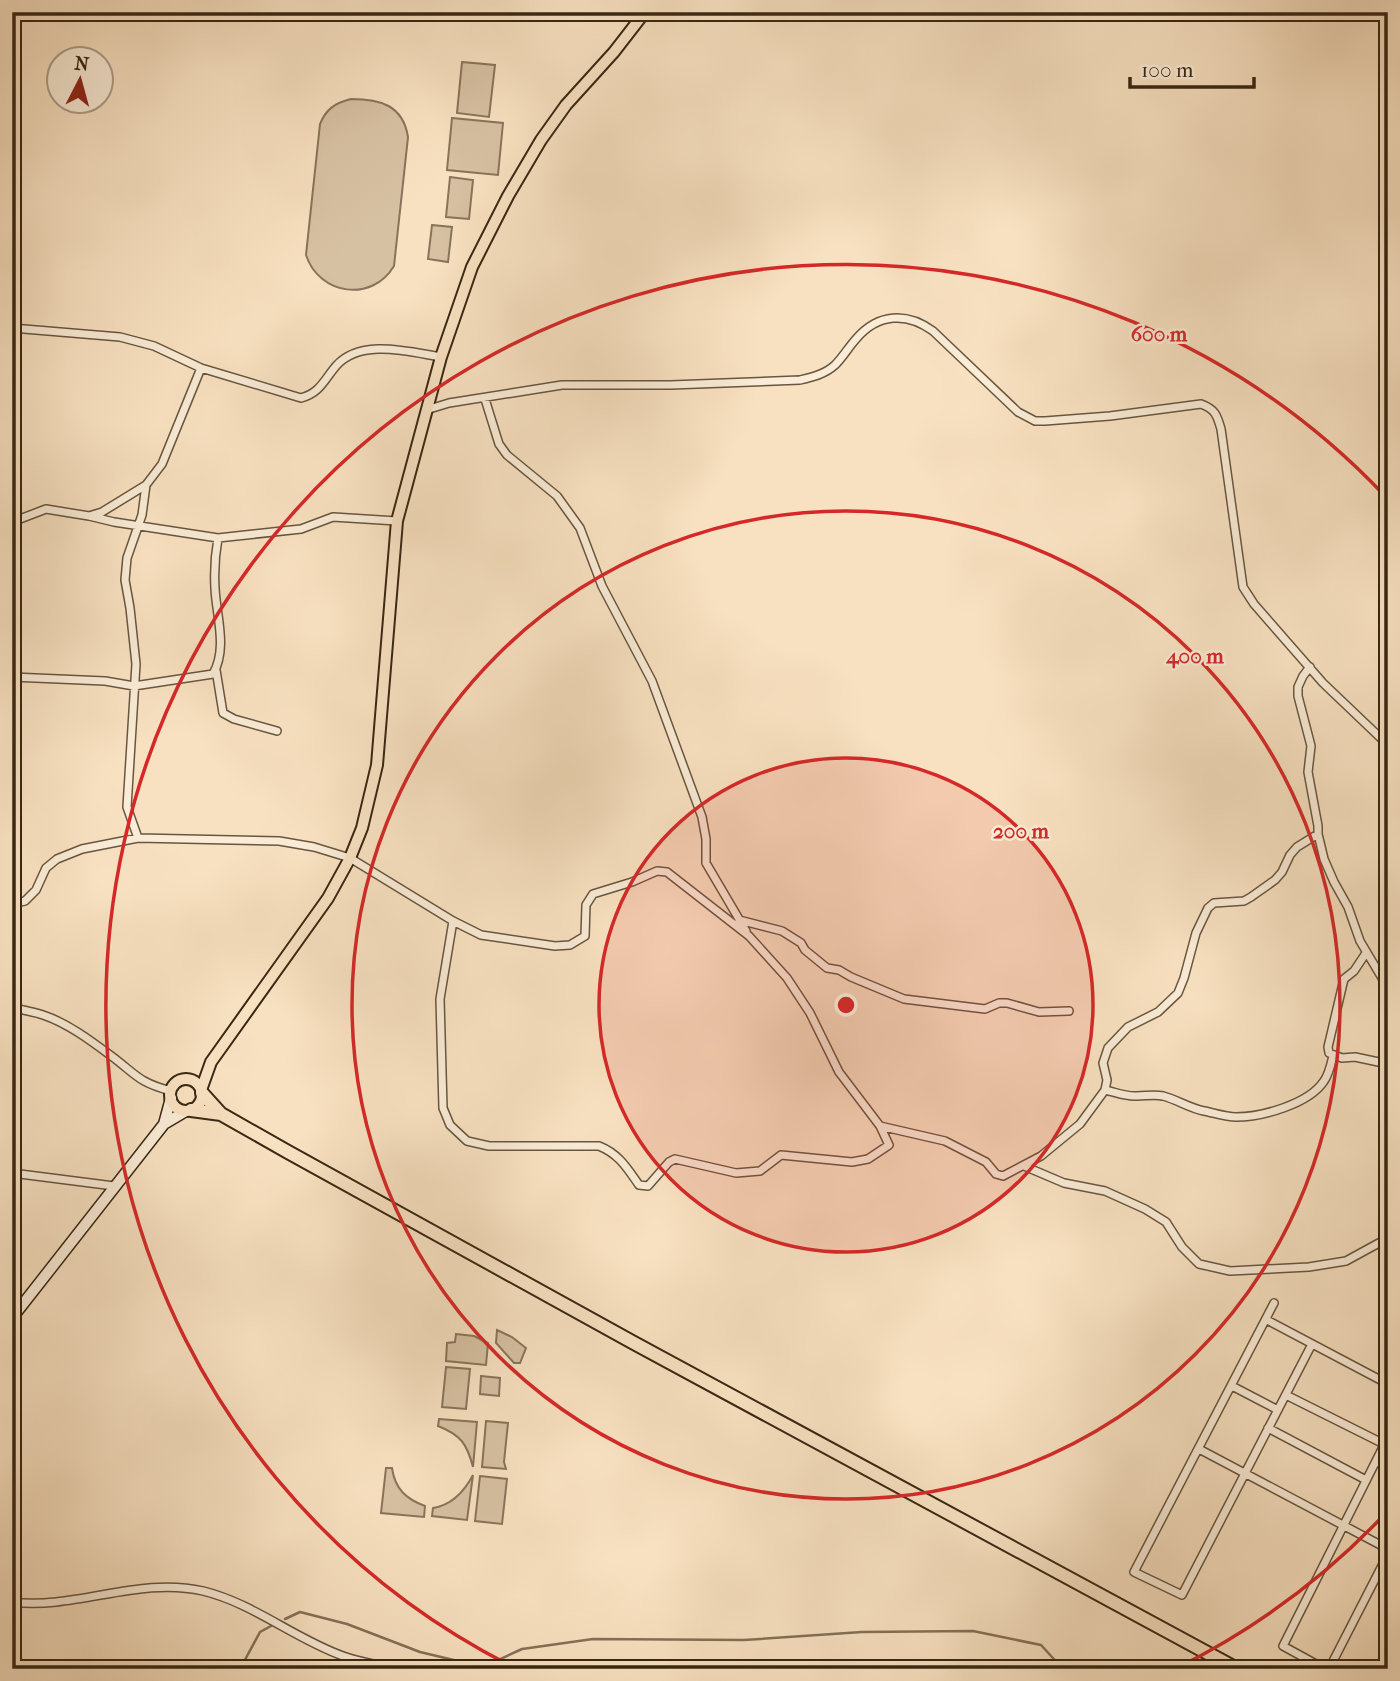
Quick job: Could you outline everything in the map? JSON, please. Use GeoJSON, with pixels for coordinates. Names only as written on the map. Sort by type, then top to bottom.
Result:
{"type":"FeatureCollection","features":[{"type":"Feature","properties":{"kind":"highway"},"geometry":{"type":"LineString","coordinates":[[202,1092],[221,1114],[634,1343],[1237,1669]]}},
{"type":"Feature","properties":{"kind":"highway"},"geometry":{"type":"LineString","coordinates":[[188,1110],[221,1114]]}},
{"type":"Feature","properties":{"kind":"main road"},"geometry":{"type":"LineString","coordinates":[[12,1318],[164,1124],[201,1102],[211,1062],[316,916],[350,858],[367,812],[377,765],[397,521],[441,357],[472,267],[519,176],[560,114],[645,12]]}},
{"type":"Feature","properties":{"kind":"main road"},"geometry":{"type":"LineString","coordinates":[[164,1124],[175,1084],[211,1062]]}},
{"type":"Feature","properties":{"kind":"main road"},"geometry":{"type":"LineString","coordinates":[[182,1080],[194,1081],[202,1092]]}},
{"type":"Feature","properties":{"kind":"main road"},"geometry":{"type":"LineString","coordinates":[[171,1094],[176,1107],[188,1110]]}},
{"type":"Feature","properties":{"kind":"street"},"geometry":{"type":"LineString","coordinates":[[426,410],[449,403],[562,385],[671,385],[800,380],[819,375],[833,367],[856,339],[880,321],[906,318],[920,321],[933,331],[1018,412],[1035,421],[1110,416],[1201,404],[1211,408],[1219,422],[1243,587],[1254,604],[1323,683],[1388,744]]}},
{"type":"Feature","properties":{"kind":"street"},"geometry":{"type":"LineString","coordinates":[[12,328],[120,337],[154,345],[201,368],[301,398],[313,395],[342,360],[358,352],[394,350],[441,357]]}},
{"type":"Feature","properties":{"kind":"street"},"geometry":{"type":"LineString","coordinates":[[89,516],[103,512],[146,485],[162,464],[201,368]]}},
{"type":"Feature","properties":{"kind":"street"},"geometry":{"type":"LineString","coordinates":[[485,398],[499,444],[506,455],[557,496],[580,528],[602,586],[652,681],[702,817],[706,863],[749,936]]}},
{"type":"Feature","properties":{"kind":"street"},"geometry":{"type":"LineString","coordinates":[[138,838],[127,807],[136,664],[125,580],[127,558],[139,525],[146,485]]}},
{"type":"Feature","properties":{"kind":"street"},"geometry":{"type":"LineString","coordinates":[[12,522],[46,509],[218,538],[300,529],[333,517],[397,521]]}},
{"type":"Feature","properties":{"kind":"street"},"geometry":{"type":"LineString","coordinates":[[218,538],[215,587],[221,628],[216,670],[223,713],[233,719],[277,731]]}},
{"type":"Feature","properties":{"kind":"street"},"geometry":{"type":"LineString","coordinates":[[1311,667],[1298,687],[1298,696],[1311,746],[1308,772],[1318,834],[1324,859],[1349,906],[1366,953],[1388,988]]}},
{"type":"Feature","properties":{"kind":"street"},"geometry":{"type":"LineString","coordinates":[[12,677],[105,681],[134,686],[206,677],[216,670]]}},
{"type":"Feature","properties":{"kind":"street"},"geometry":{"type":"LineString","coordinates":[[880,1126],[945,1141],[986,1162],[996,1174],[1003,1176],[1024,1166],[1080,1124],[1105,1090],[1107,1080],[1102,1069],[1104,1056],[1118,1035],[1158,1012],[1178,993],[1196,933],[1208,908],[1214,903],[1244,901],[1251,897],[1275,880],[1297,847],[1318,834]]}},
{"type":"Feature","properties":{"kind":"street"},"geometry":{"type":"LineString","coordinates":[[12,904],[25,901],[36,890],[46,868],[57,859],[82,849],[138,838],[279,841],[314,847],[350,858],[453,921],[481,935],[555,946],[570,945],[585,936],[586,905],[593,894],[657,871],[667,872],[749,936],[787,978],[810,1013],[839,1072],[880,1126],[890,1145],[868,1159],[852,1162],[781,1155],[760,1171],[736,1172],[675,1159],[669,1162],[648,1186],[639,1185],[625,1163],[612,1151],[599,1146],[489,1146],[467,1141],[450,1125],[443,1108],[440,999],[453,921]]}},
{"type":"Feature","properties":{"kind":"street"},"geometry":{"type":"LineString","coordinates":[[739,920],[782,931],[801,943],[804,950],[827,968],[839,970],[904,999],[985,1009],[999,1003],[1007,1003],[1039,1012],[1069,1011]]}},
{"type":"Feature","properties":{"kind":"street"},"geometry":{"type":"LineString","coordinates":[[1366,953],[1354,971],[1344,979],[1328,1047],[1329,1053],[1333,1056],[1355,1057],[1388,1064]]}},
{"type":"Feature","properties":{"kind":"street"},"geometry":{"type":"LineString","coordinates":[[12,998],[16,1008],[42,1014],[53,1020],[111,1055],[139,1080],[171,1094]]}},
{"type":"Feature","properties":{"kind":"street"},"geometry":{"type":"LineString","coordinates":[[1105,1090],[1136,1097],[1158,1095],[1182,1101],[1187,1106],[1202,1111],[1233,1117],[1244,1116],[1272,1111],[1306,1097],[1327,1078],[1333,1056]]}},
{"type":"Feature","properties":{"kind":"street"},"geometry":{"type":"LineString","coordinates":[[1388,1101],[1385,1124],[1388,1184]]}},
{"type":"Feature","properties":{"kind":"street"},"geometry":{"type":"LineString","coordinates":[[1024,1166],[1064,1183],[1105,1191],[1145,1209],[1166,1222],[1182,1247],[1199,1264],[1230,1271],[1309,1267],[1346,1261],[1388,1238]]}},
{"type":"Feature","properties":{"kind":"street"},"geometry":{"type":"LineString","coordinates":[[12,1173],[114,1186]]}},
{"type":"Feature","properties":{"kind":"street"},"geometry":{"type":"LineString","coordinates":[[1274,1303],[1134,1572],[1182,1595],[1312,1344]]}},
{"type":"Feature","properties":{"kind":"street"},"geometry":{"type":"LineString","coordinates":[[1267,1320],[1388,1384]]}},
{"type":"Feature","properties":{"kind":"street"},"geometry":{"type":"LineString","coordinates":[[1232,1386],[1278,1410]]}},
{"type":"Feature","properties":{"kind":"street"},"geometry":{"type":"LineString","coordinates":[[1199,1449],[1343,1526],[1388,1552],[1327,1669],[1283,1646],[1343,1526],[1366,1480],[1386,1441],[1286,1395]]}},
{"type":"Feature","properties":{"kind":"street"},"geometry":{"type":"LineString","coordinates":[[1268,1429],[1366,1480]]}},
{"type":"Feature","properties":{"kind":"street"},"geometry":{"type":"LineString","coordinates":[[1376,1461],[1388,1467]]}},
{"type":"Feature","properties":{"kind":"street"},"geometry":{"type":"LineString","coordinates":[[12,1602],[83,1599],[148,1588],[203,1591],[245,1607],[342,1656],[377,1665],[411,1669]]}},
{"type":"Feature","properties":{"kind":"shaded area"},"geometry":{"type":"Polygon","coordinates":[[[462,62],[495,65],[489,117],[457,113],[462,62]]]}},
{"type":"Feature","properties":{"kind":"shaded area"},"geometry":{"type":"Polygon","coordinates":[[[351,99],[371,100],[388,106],[401,118],[408,137],[394,266],[373,286],[360,289],[334,286],[322,279],[306,255],[320,124],[332,107],[351,99]]]}},
{"type":"Feature","properties":{"kind":"shaded area"},"geometry":{"type":"Polygon","coordinates":[[[452,118],[503,123],[498,175],[447,170],[452,118]]]}},
{"type":"Feature","properties":{"kind":"shaded area"},"geometry":{"type":"Polygon","coordinates":[[[450,177],[473,180],[469,219],[446,217],[450,177]]]}},
{"type":"Feature","properties":{"kind":"shaded area"},"geometry":{"type":"Polygon","coordinates":[[[432,225],[452,227],[448,262],[428,259],[432,225]]]}},
{"type":"Feature","properties":{"kind":"shaded area"},"geometry":{"type":"Polygon","coordinates":[[[497,1330],[526,1348],[520,1363],[514,1363],[496,1343],[497,1330]]]}},
{"type":"Feature","properties":{"kind":"shaded area"},"geometry":{"type":"Polygon","coordinates":[[[456,1334],[474,1336],[488,1343],[486,1365],[446,1361],[447,1343],[455,1342],[456,1334]]]}},
{"type":"Feature","properties":{"kind":"shaded area"},"geometry":{"type":"Polygon","coordinates":[[[446,1367],[470,1369],[466,1409],[442,1407],[446,1367]]]}},
{"type":"Feature","properties":{"kind":"shaded area"},"geometry":{"type":"Polygon","coordinates":[[[481,1376],[500,1378],[499,1396],[480,1394],[481,1376]]]}},
{"type":"Feature","properties":{"kind":"shaded area"},"geometry":{"type":"Polygon","coordinates":[[[439,1419],[477,1422],[473,1467],[462,1441],[438,1426],[439,1419]]]}},
{"type":"Feature","properties":{"kind":"shaded area"},"geometry":{"type":"Polygon","coordinates":[[[486,1421],[508,1423],[504,1462],[506,1469],[482,1467],[486,1421]]]}},
{"type":"Feature","properties":{"kind":"shaded area"},"geometry":{"type":"Polygon","coordinates":[[[386,1468],[392,1468],[402,1492],[425,1506],[424,1517],[381,1513],[386,1468]]]}},
{"type":"Feature","properties":{"kind":"shaded area"},"geometry":{"type":"Polygon","coordinates":[[[473,1475],[467,1520],[432,1516],[433,1508],[457,1497],[473,1475]]]}},
{"type":"Feature","properties":{"kind":"shaded area"},"geometry":{"type":"Polygon","coordinates":[[[480,1476],[507,1479],[502,1524],[475,1521],[480,1476]]]}},
{"type":"Feature","properties":{"kind":"waterway"},"geometry":{"type":"LineString","coordinates":[[285,1619],[300,1612],[347,1624],[420,1652],[483,1667],[522,1649],[593,1639],[744,1640],[862,1632],[973,1631],[1041,1645],[1063,1669]]}},
{"type":"Feature","properties":{"kind":"waterway"},"geometry":{"type":"LineString","coordinates":[[240,1669],[260,1632],[271,1626]]}}]}
